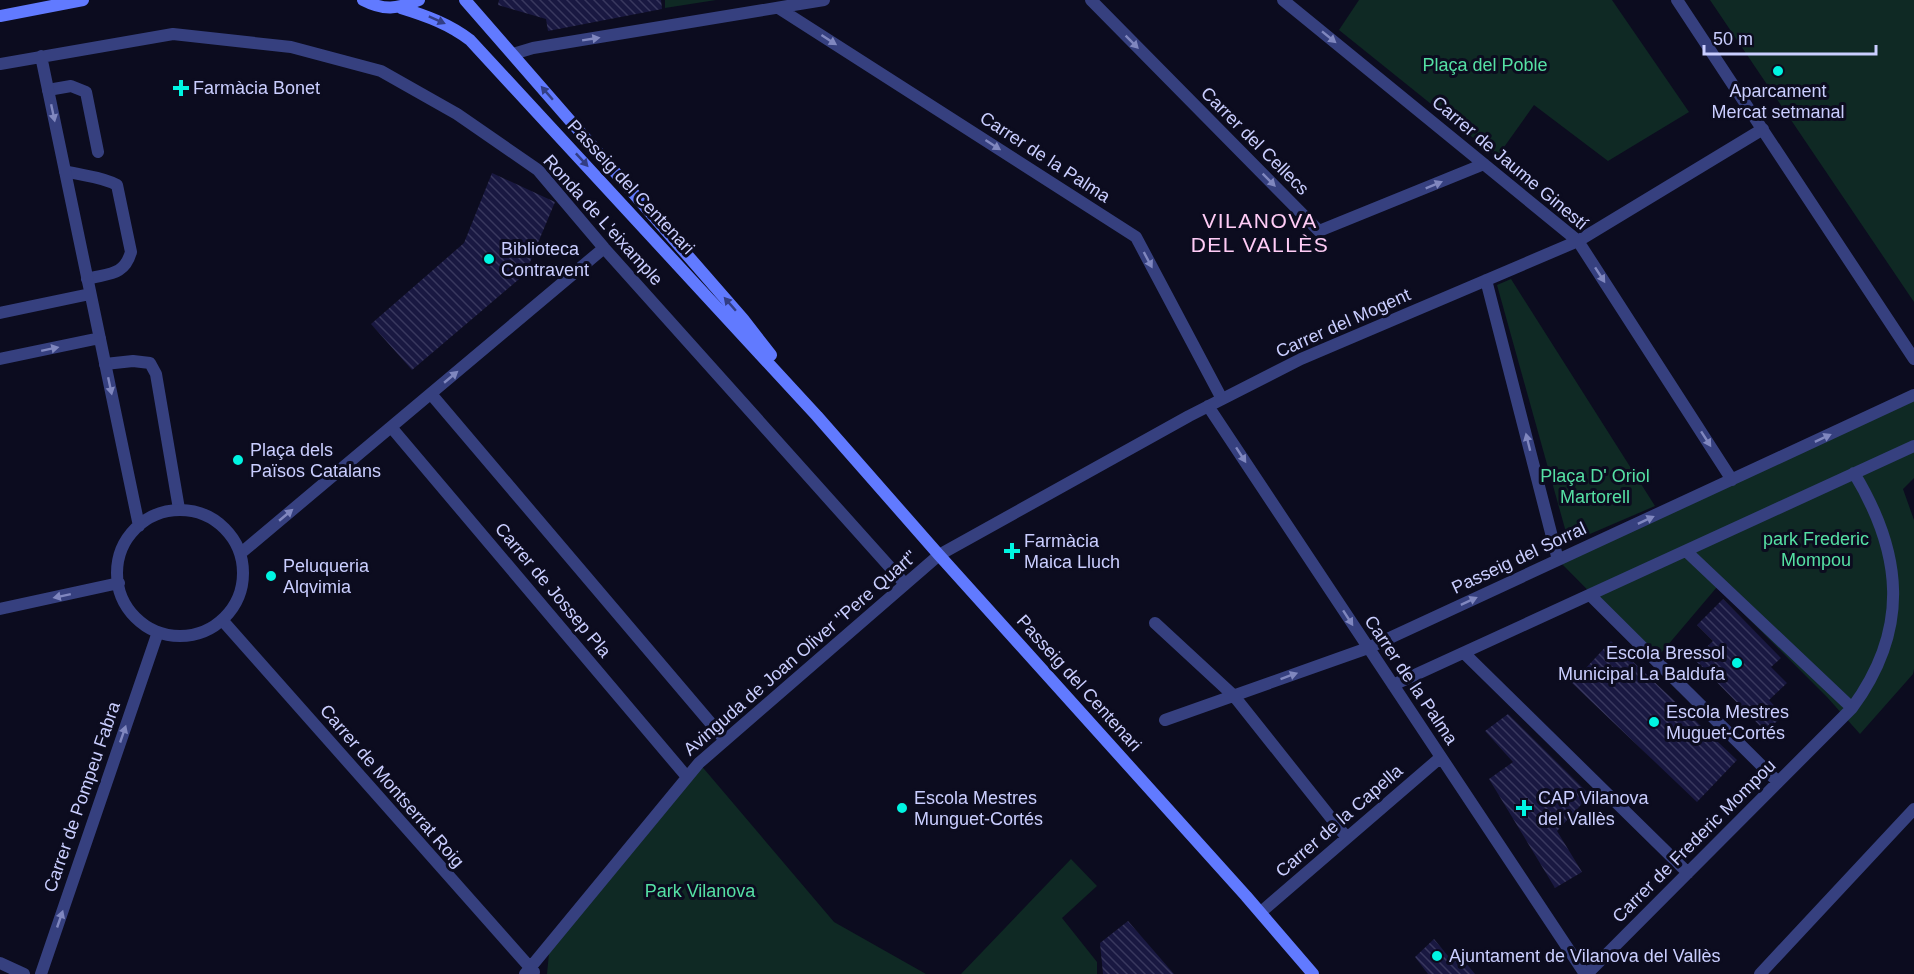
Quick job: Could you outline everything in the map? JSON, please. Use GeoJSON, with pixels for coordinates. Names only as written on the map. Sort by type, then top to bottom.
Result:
{"type":"FeatureCollection","features":[{"type":"Feature","properties":{"kind":"street"},"geometry":{"type":"LineString","coordinates":[[0,16],[83,0]]}},
{"type":"Feature","properties":{"kind":"street","name":"Passeig del Centenari"},"geometry":{"type":"LineString","coordinates":[[363,0],[375,6],[401,8],[432,17],[455,28],[470,40],[817,416],[939,555],[1261,912],[1313,974]]}},
{"type":"Feature","properties":{"kind":"street"},"geometry":{"type":"LineString","coordinates":[[401,8],[419,0]]}},
{"type":"Feature","properties":{"kind":"street","name":"Passeig del Centenari"},"geometry":{"type":"LineString","coordinates":[[465,0],[743,319],[817,416]]}},
{"type":"Feature","properties":{"kind":"street"},"geometry":{"type":"LineString","coordinates":[[513,54],[533,48],[824,0]]}},
{"type":"Feature","properties":{"kind":"street","name":"Carrer del Cellecs"},"geometry":{"type":"LineString","coordinates":[[1091,0],[1319,231],[1484,164]]}},
{"type":"Feature","properties":{"kind":"street","name":"Carrer de Jaume Ginestí"},"geometry":{"type":"LineString","coordinates":[[1283,0],[1578,241],[1732,480]]}},
{"type":"Feature","properties":{"kind":"street"},"geometry":{"type":"LineString","coordinates":[[1677,0],[1914,359]]}},
{"type":"Feature","properties":{"kind":"street","name":"Carrer de la Palma"},"geometry":{"type":"LineString","coordinates":[[780,9],[1136,237],[1222,399]]}},
{"type":"Feature","properties":{"kind":"street","name":"Ronda de L'eixample"},"geometry":{"type":"LineString","coordinates":[[0,64],[173,34],[291,47],[381,71],[457,114],[538,170],[604,248],[905,584]]}},
{"type":"Feature","properties":{"kind":"street"},"geometry":{"type":"LineString","coordinates":[[41,56],[139,526]]}},
{"type":"Feature","properties":{"kind":"street"},"geometry":{"type":"LineString","coordinates":[[48,90],[71,86],[86,92],[98,152]]}},
{"type":"Feature","properties":{"kind":"street","name":"Carrer del Mogent"},"geometry":{"type":"LineString","coordinates":[[939,555],[1208,406],[1301,359],[1578,241],[1763,129]]}},
{"type":"Feature","properties":{"kind":"street"},"geometry":{"type":"LineString","coordinates":[[65,171],[86,177],[105,178],[117,184],[129,240],[131,252],[122,270],[87,279]]}},
{"type":"Feature","properties":{"kind":"street"},"geometry":{"type":"LineString","coordinates":[[241,553],[604,248]]}},
{"type":"Feature","properties":{"kind":"street"},"geometry":{"type":"LineString","coordinates":[[1486,280],[1558,560]]}},
{"type":"Feature","properties":{"kind":"street"},"geometry":{"type":"LineString","coordinates":[[0,313],[90,294]]}},
{"type":"Feature","properties":{"kind":"street"},"geometry":{"type":"LineString","coordinates":[[0,359],[100,338]]}},
{"type":"Feature","properties":{"kind":"street"},"geometry":{"type":"LineString","coordinates":[[105,364],[133,361],[150,363],[156,374],[180,509]]}},
{"type":"Feature","properties":{"kind":"street","name":"Carrer de Jossep Pla"},"geometry":{"type":"LineString","coordinates":[[431,394],[725,740]]}},
{"type":"Feature","properties":{"kind":"street","name":"Passeig del Sorral"},"geometry":{"type":"LineString","coordinates":[[1165,720],[1368,648],[1914,396]]}},
{"type":"Feature","properties":{"kind":"street","name":"Carrer de la Palma"},"geometry":{"type":"LineString","coordinates":[[1208,406],[1586,974]]}},
{"type":"Feature","properties":{"kind":"street","name":"Carrer de Jossep Pla"},"geometry":{"type":"LineString","coordinates":[[391,427],[687,777]]}},
{"type":"Feature","properties":{"kind":"street"},"geometry":{"type":"LineString","coordinates":[[1393,685],[1914,446]]}},
{"type":"Feature","properties":{"kind":"street","name":"Carrer de Frederic Mompou"},"geometry":{"type":"LineString","coordinates":[[1586,974],[1852,708],[1868,686],[1882,656],[1893,619],[1894,594],[1884,532],[1854,473]]}},
{"type":"Feature","properties":{"kind":"street"},"geometry":{"type":"LineString","coordinates":[[180,509],[188,509],[214,519],[231,533],[241,553],[243,582],[236,603],[223,621],[204,632],[180,636],[158,632],[142,624],[127,608],[120,593],[117,571],[120,552],[131,532],[152,516],[180,509]]}},
{"type":"Feature","properties":{"kind":"street"},"geometry":{"type":"LineString","coordinates":[[1686,551],[1852,708]]}},
{"type":"Feature","properties":{"kind":"street","name":"Avinguda de Joan Oliver \"Pere Quart\""},"geometry":{"type":"LineString","coordinates":[[530,972],[699,763],[939,555]]}},
{"type":"Feature","properties":{"kind":"street"},"geometry":{"type":"LineString","coordinates":[[0,609],[119,584]]}},
{"type":"Feature","properties":{"kind":"street"},"geometry":{"type":"LineString","coordinates":[[1590,595],[1778,782]]}},
{"type":"Feature","properties":{"kind":"street","name":"Carrer de Montserrat Roig"},"geometry":{"type":"LineString","coordinates":[[223,621],[530,972]]}},
{"type":"Feature","properties":{"kind":"street"},"geometry":{"type":"LineString","coordinates":[[1155,622],[1234,696],[1347,838]]}},
{"type":"Feature","properties":{"kind":"street","name":"Carrer de Pompeu Fabra"},"geometry":{"type":"LineString","coordinates":[[41,974],[158,632]]}},
{"type":"Feature","properties":{"kind":"street"},"geometry":{"type":"LineString","coordinates":[[1464,653],[1688,873]]}},
{"type":"Feature","properties":{"kind":"street","name":"Carrer de la Capella"},"geometry":{"type":"LineString","coordinates":[[1261,912],[1441,758]]}},
{"type":"Feature","properties":{"kind":"street"},"geometry":{"type":"LineString","coordinates":[[1760,974],[1914,809]]}},
{"type":"Feature","properties":{"kind":"street"},"geometry":{"type":"LineString","coordinates":[[0,963],[24,974]]}},
{"type":"Feature","properties":{"kind":"green space"},"geometry":{"type":"Polygon","coordinates":[[[665,0],[716,0],[665,8],[665,0]]]}},
{"type":"Feature","properties":{"kind":"green space","name":"Plaça del Poble"},"geometry":{"type":"Polygon","coordinates":[[[1359,0],[1612,0],[1689,112],[1608,161],[1534,105],[1497,157],[1339,30],[1359,0]]]}},
{"type":"Feature","properties":{"kind":"green space"},"geometry":{"type":"Polygon","coordinates":[[[1710,0],[1914,0],[1914,302],[1710,0]]]}},
{"type":"Feature","properties":{"kind":"green space","name":"Plaça D' Oriol Martorell"},"geometry":{"type":"Polygon","coordinates":[[[1511,279],[1655,506],[1569,543],[1497,285],[1511,279]]]}},
{"type":"Feature","properties":{"kind":"green space","name":"park Frederic Mompou"},"geometry":{"type":"Polygon","coordinates":[[[1914,395],[1914,478],[1903,489],[1914,520],[1914,669],[1913,674],[1860,734],[1827,697],[1717,587],[1656,659],[1558,560],[1914,395]]]}},
{"type":"Feature","properties":{"kind":"green space","name":"Park Vilanova"},"geometry":{"type":"Polygon","coordinates":[[[699,763],[834,922],[926,974],[547,974],[550,943],[699,763]]]}},
{"type":"Feature","properties":{"kind":"green space"},"geometry":{"type":"Polygon","coordinates":[[[1071,859],[1097,886],[1062,918],[1097,962],[1097,974],[961,974],[1071,859]]]}},
{"type":"Feature","properties":{"kind":"building"},"geometry":{"type":"Polygon","coordinates":[[[499,0],[661,0],[662,9],[548,31],[546,19],[498,5],[499,0]]]}},
{"type":"Feature","properties":{"kind":"building","name":"Biblioteca Contravent"},"geometry":{"type":"Polygon","coordinates":[[[492,173],[555,202],[525,274],[412,370],[371,324],[464,243],[492,173]]]}},
{"type":"Feature","properties":{"kind":"building","name":"Escola Bressol Municipal La Baldufa"},"geometry":{"type":"Polygon","coordinates":[[[1723,599],[1781,658],[1771,667],[1787,683],[1769,700],[1783,715],[1766,732],[1694,659],[1713,641],[1697,625],[1723,599]]]}},
{"type":"Feature","properties":{"kind":"building","name":"Escola Mestres Muguet-Cortés"},"geometry":{"type":"Polygon","coordinates":[[[1611,641],[1737,760],[1697,802],[1572,683],[1611,641]]]}},
{"type":"Feature","properties":{"kind":"building","name":"CAP Vilanova del Vallès"},"geometry":{"type":"Polygon","coordinates":[[[1508,714],[1590,795],[1557,831],[1582,872],[1555,888],[1489,779],[1513,762],[1485,731],[1508,714]]]}},
{"type":"Feature","properties":{"kind":"building"},"geometry":{"type":"Polygon","coordinates":[[[1128,921],[1174,974],[1103,974],[1100,943],[1128,921]]]}},
{"type":"Feature","properties":{"kind":"building","name":"Ajuntament de Vilanova del Vallès"},"geometry":{"type":"Polygon","coordinates":[[[1434,939],[1448,956],[1455,950],[1475,974],[1428,974],[1415,957],[1434,939]]]}},
{"type":"Feature","properties":{"kind":"place","name":"Aparcament Mercat setmanal"},"geometry":{"type":"Point","coordinates":[1778,71]}},
{"type":"Feature","properties":{"kind":"place","name":"Farmàcia Bonet"},"geometry":{"type":"Point","coordinates":[181,88]}},
{"type":"Feature","properties":{"kind":"place","name":"Biblioteca Contravent"},"geometry":{"type":"Point","coordinates":[489,259]}},
{"type":"Feature","properties":{"kind":"place","name":"Plaça dels Països Catalans"},"geometry":{"type":"Point","coordinates":[238,460]}},
{"type":"Feature","properties":{"kind":"place","name":"Farmàcia Maica Lluch"},"geometry":{"type":"Point","coordinates":[1012,551]}},
{"type":"Feature","properties":{"kind":"place","name":"Peluqueria Alqvimia"},"geometry":{"type":"Point","coordinates":[271,576]}},
{"type":"Feature","properties":{"kind":"place","name":"Escola Bressol Municipal La Baldufa"},"geometry":{"type":"Point","coordinates":[1737,663]}},
{"type":"Feature","properties":{"kind":"place","name":"Escola Mestres Muguet-Cortés"},"geometry":{"type":"Point","coordinates":[1654,722]}},
{"type":"Feature","properties":{"kind":"place","name":"Escola Mestres Munguet-Cortés"},"geometry":{"type":"Point","coordinates":[902,808]}},
{"type":"Feature","properties":{"kind":"place","name":"CAP Vilanova del Vallès"},"geometry":{"type":"Point","coordinates":[1524,808]}},
{"type":"Feature","properties":{"kind":"place","name":"Ajuntament de Vilanova del Vallès"},"geometry":{"type":"Point","coordinates":[1437,956]}},
{"type":"Feature","properties":{"kind":"district","name":"VILANOVA DEL VALLÈS"},"geometry":{"type":"Point","coordinates":[1260,233]}}]}
